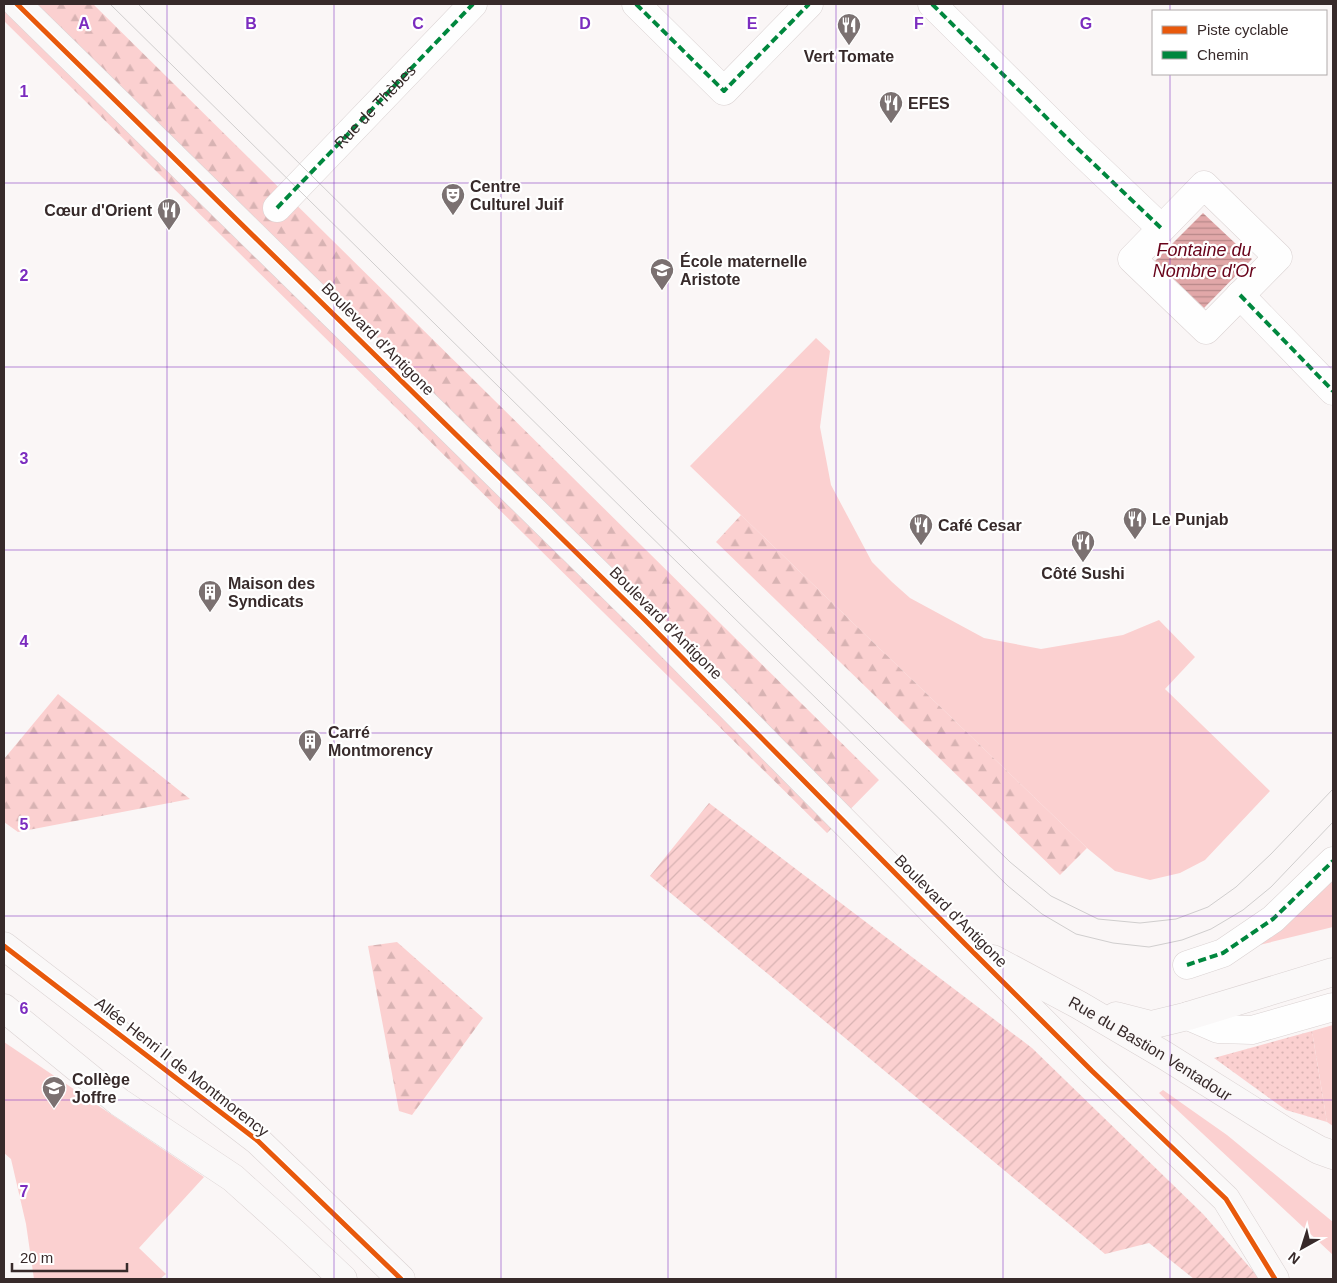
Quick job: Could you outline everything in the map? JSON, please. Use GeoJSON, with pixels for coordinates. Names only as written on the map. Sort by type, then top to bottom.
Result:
{"type":"FeatureCollection","features":[{"type":"Feature","properties":{"kind":"street","name":"Boulevard d'Antigone"},"geometry":{"type":"LineString","coordinates":[[17,4],[644,619],[1092,1071],[1226,1199],[1275,1279]]}},
{"type":"Feature","properties":{"kind":"street","name":"Rue de Thèbes"},"geometry":{"type":"LineString","coordinates":[[277,208],[473,4]]}},
{"type":"Feature","properties":{"kind":"street"},"geometry":{"type":"LineString","coordinates":[[636,4],[724,91],[809,4]]}},
{"type":"Feature","properties":{"kind":"street"},"geometry":{"type":"LineString","coordinates":[[932,4],[1076,147],[1161,228]]}},
{"type":"Feature","properties":{"kind":"street"},"geometry":{"type":"LineString","coordinates":[[1204,185],[1278,257],[1240,295],[1206,330],[1132,259],[1204,185]]}},
{"type":"Feature","properties":{"kind":"street"},"geometry":{"type":"LineString","coordinates":[[1240,295],[1333,391]]}},
{"type":"Feature","properties":{"kind":"street"},"geometry":{"type":"LineString","coordinates":[[1187,965],[1223,953],[1274,919],[1333,861]]}},
{"type":"Feature","properties":{"kind":"street","name":"Rue du Bastion Ventadour"},"geometry":{"type":"LineString","coordinates":[[966,945],[1079,1005],[1164,1055],[1285,1131],[1319,1150],[1333,1155]]}},
{"type":"Feature","properties":{"kind":"street","name":"Allée Henri II de Montmorency"},"geometry":{"type":"LineString","coordinates":[[4,946],[258,1141],[401,1279]]}},
{"type":"Feature","properties":{"kind":"street"},"geometry":{"type":"LineString","coordinates":[[1079,1005],[1150,1025],[1188,1016],[1333,972]]}},
{"type":"Feature","properties":{"kind":"street"},"geometry":{"type":"LineString","coordinates":[[1188,1016],[1218,1029],[1252,1030],[1333,1007]]}},
{"type":"Feature","properties":{"kind":"street"},"geometry":{"type":"LineString","coordinates":[[4,1008],[119,1102],[234,1178],[343,1279]]}},
{"type":"Feature","properties":{"kind":"green space"},"geometry":{"type":"Polygon","coordinates":[[[4,4],[93,4],[879,780],[827,833],[4,21],[4,4]]]}},
{"type":"Feature","properties":{"kind":"green space"},"geometry":{"type":"Polygon","coordinates":[[[816,338],[830,351],[820,427],[831,485],[872,562],[910,598],[984,638],[1041,649],[1123,635],[1159,620],[1195,657],[1165,689],[1270,791],[1205,860],[1180,873],[1150,880],[1115,871],[1087,848],[690,466],[816,338]]]}},
{"type":"Feature","properties":{"kind":"green space"},"geometry":{"type":"Polygon","coordinates":[[[741,515],[1087,848],[1060,875],[716,542],[741,515]]]}},
{"type":"Feature","properties":{"kind":"green space"},"geometry":{"type":"Polygon","coordinates":[[[58,694],[190,799],[18,832],[4,822],[4,759],[58,694]]]}},
{"type":"Feature","properties":{"kind":"green space"},"geometry":{"type":"Polygon","coordinates":[[[709,803],[1032,1048],[1203,1214],[1260,1279],[1194,1279],[1149,1243],[1105,1254],[650,876],[709,803]]]}},
{"type":"Feature","properties":{"kind":"green space"},"geometry":{"type":"Polygon","coordinates":[[[1333,873],[1333,927],[1251,947],[1333,873]]]}},
{"type":"Feature","properties":{"kind":"green space"},"geometry":{"type":"Polygon","coordinates":[[[397,942],[483,1018],[412,1115],[399,1111],[368,946],[397,942]]]}},
{"type":"Feature","properties":{"kind":"green space"},"geometry":{"type":"Polygon","coordinates":[[[1333,1025],[1333,1126],[1327,1122],[1312,1031],[1333,1025]]]}},
{"type":"Feature","properties":{"kind":"green space"},"geometry":{"type":"Polygon","coordinates":[[[1312,1031],[1327,1122],[1286,1110],[1214,1058],[1312,1031]]]}},
{"type":"Feature","properties":{"kind":"green space","name":"Collège Joffre"},"geometry":{"type":"Polygon","coordinates":[[[4,1042],[204,1177],[139,1248],[166,1274],[160,1279],[34,1279],[26,1224],[11,1159],[4,1153],[4,1042]]]}},
{"type":"Feature","properties":{"kind":"green space"},"geometry":{"type":"Polygon","coordinates":[[[1163,1090],[1227,1135],[1333,1222],[1333,1255],[1159,1093],[1163,1090]]]}},
{"type":"Feature","properties":{"kind":"water","name":"Fontaine du Nombre d'Or"},"geometry":{"type":"Polygon","coordinates":[[[1203,213],[1252,259],[1204,308],[1155,261],[1203,213]]]}},
{"type":"Feature","properties":{"kind":"tram line"},"geometry":{"type":"LineString","coordinates":[[110,4],[1008,886],[1042,914],[1076,934],[1113,943],[1149,947],[1182,940],[1211,929],[1243,910],[1271,887],[1333,822]]}},
{"type":"Feature","properties":{"kind":"tram line"},"geometry":{"type":"LineString","coordinates":[[138,4],[648,508],[1010,862],[1051,896],[1098,919],[1140,923],[1176,919],[1208,907],[1236,887],[1271,854],[1333,789]]}},
{"type":"Feature","properties":{"kind":"marked path"},"geometry":{"type":"LineString","coordinates":[[277,208],[473,4]]}},
{"type":"Feature","properties":{"kind":"marked path"},"geometry":{"type":"LineString","coordinates":[[636,4],[724,91],[809,4]]}},
{"type":"Feature","properties":{"kind":"marked path"},"geometry":{"type":"LineString","coordinates":[[932,4],[1076,147],[1161,228]]}},
{"type":"Feature","properties":{"kind":"marked path"},"geometry":{"type":"LineString","coordinates":[[1240,295],[1333,391]]}},
{"type":"Feature","properties":{"kind":"marked path"},"geometry":{"type":"LineString","coordinates":[[1187,965],[1223,953],[1273,919],[1333,861]]}},
{"type":"Feature","properties":{"kind":"cycle path"},"geometry":{"type":"LineString","coordinates":[[17,4],[644,619],[1092,1071],[1226,1199],[1275,1279]]}},
{"type":"Feature","properties":{"kind":"cycle path"},"geometry":{"type":"LineString","coordinates":[[4,946],[258,1141],[401,1279]]}},
{"type":"Feature","properties":{"kind":"place","name":"Vert Tomate"},"geometry":{"type":"Point","coordinates":[849,46]}},
{"type":"Feature","properties":{"kind":"place","name":"EFES"},"geometry":{"type":"Point","coordinates":[891,124]}},
{"type":"Feature","properties":{"kind":"place","name":"Centre Culturel Juif"},"geometry":{"type":"Point","coordinates":[453,216]}},
{"type":"Feature","properties":{"kind":"place","name":"Cœur d'Orient"},"geometry":{"type":"Point","coordinates":[169,231]}},
{"type":"Feature","properties":{"kind":"place","name":"École maternelle Aristote"},"geometry":{"type":"Point","coordinates":[662,291]}},
{"type":"Feature","properties":{"kind":"place","name":"Le Punjab"},"geometry":{"type":"Point","coordinates":[1135,540]}},
{"type":"Feature","properties":{"kind":"place","name":"Café Cesar"},"geometry":{"type":"Point","coordinates":[921,546]}},
{"type":"Feature","properties":{"kind":"place","name":"Côté Sushi"},"geometry":{"type":"Point","coordinates":[1083,563]}},
{"type":"Feature","properties":{"kind":"place","name":"Maison des Syndicats"},"geometry":{"type":"Point","coordinates":[210,613]}},
{"type":"Feature","properties":{"kind":"place","name":"Carré Montmorency"},"geometry":{"type":"Point","coordinates":[310,762]}},
{"type":"Feature","properties":{"kind":"place","name":"Collège Joffre"},"geometry":{"type":"Point","coordinates":[54,1109]}}]}
